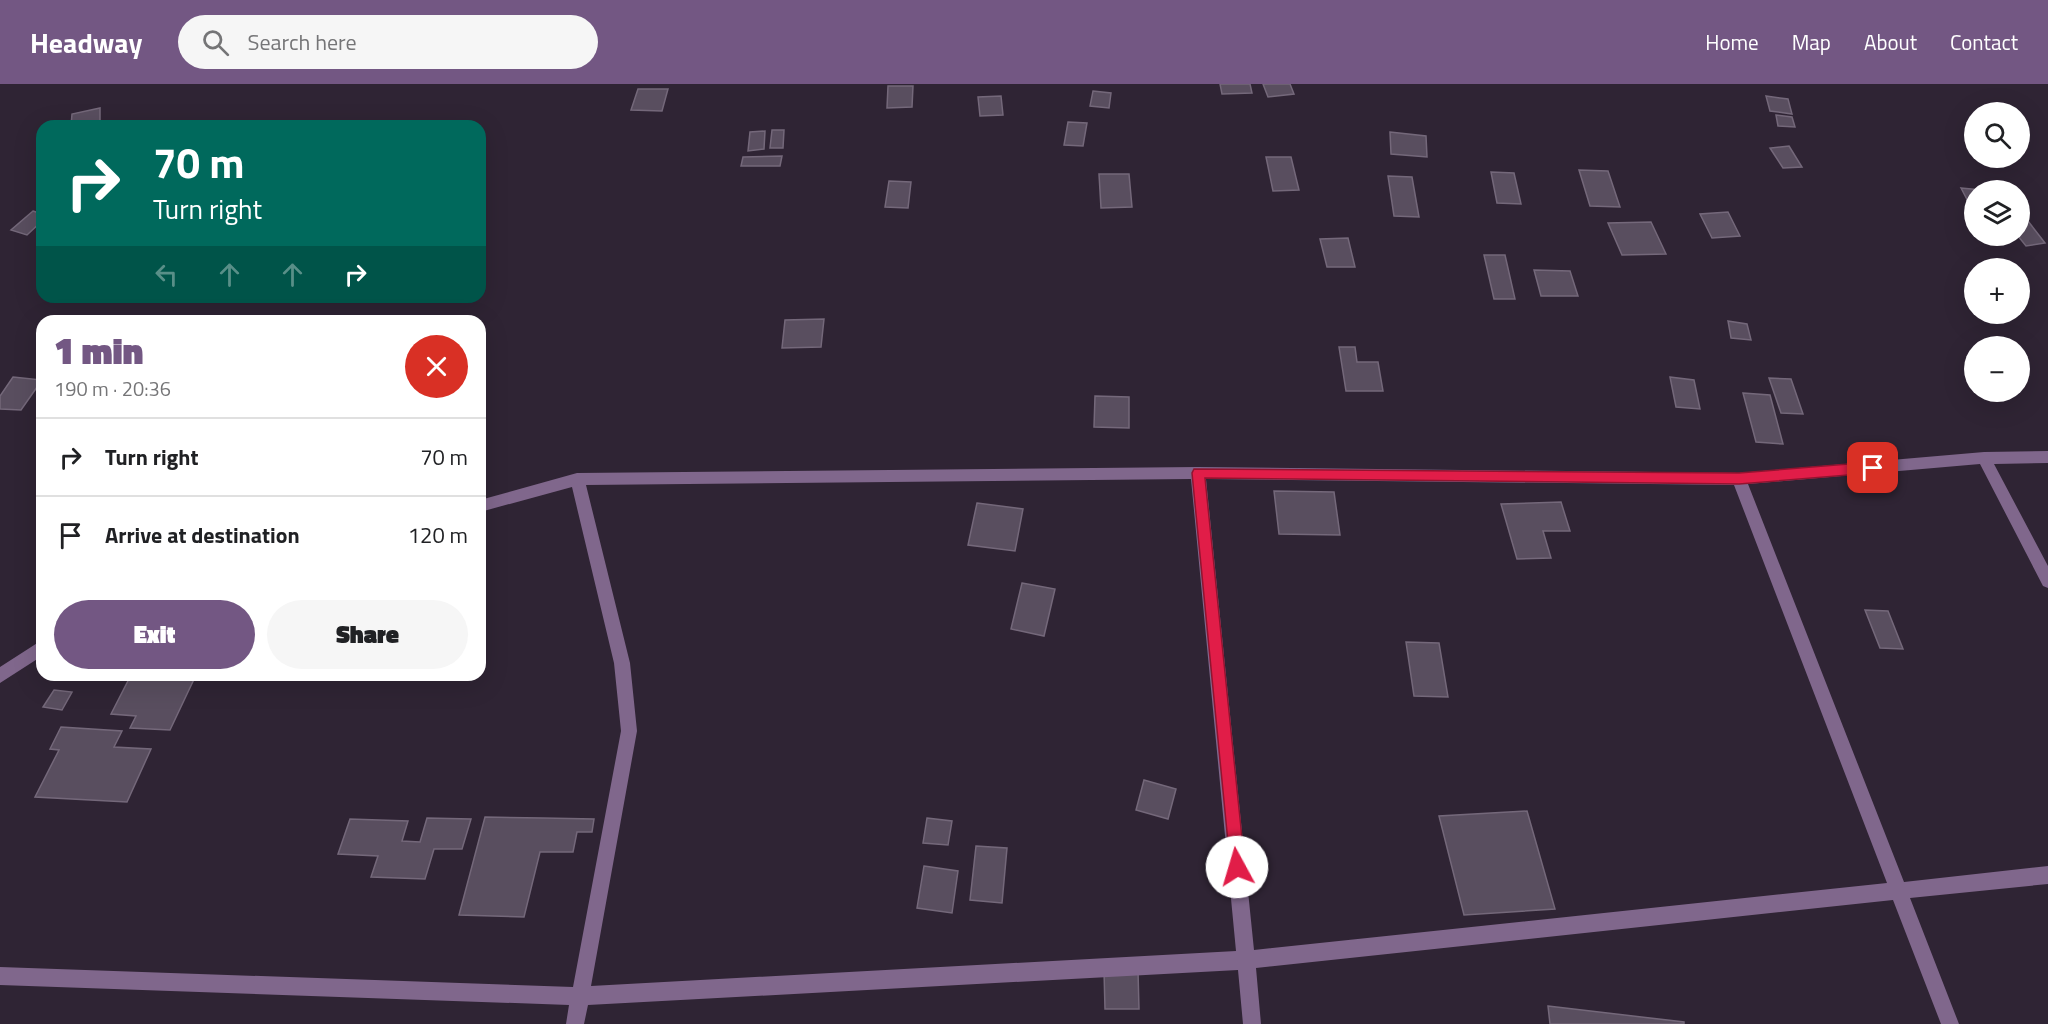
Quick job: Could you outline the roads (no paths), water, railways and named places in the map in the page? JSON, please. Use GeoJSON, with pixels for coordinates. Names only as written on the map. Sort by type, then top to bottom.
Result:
{"type":"FeatureCollection","features":[{"type":"Feature","properties":{"kind":"street"},"geometry":{"type":"LineString","coordinates":[[486,504],[577,479],[1198,473],[1739,479],[1984,458],[2048,457]]}},
{"type":"Feature","properties":{"kind":"street"},"geometry":{"type":"LineString","coordinates":[[1984,458],[2048,580]]}},
{"type":"Feature","properties":{"kind":"street"},"geometry":{"type":"LineString","coordinates":[[1198,473],[1252,1024]]}},
{"type":"Feature","properties":{"kind":"street"},"geometry":{"type":"LineString","coordinates":[[575,1024],[629,731],[622,663],[577,479]]}},
{"type":"Feature","properties":{"kind":"street"},"geometry":{"type":"LineString","coordinates":[[1739,479],[1950,1024]]}},
{"type":"Feature","properties":{"kind":"street"},"geometry":{"type":"LineString","coordinates":[[0,676],[36,651]]}},
{"type":"Feature","properties":{"kind":"street"},"geometry":{"type":"LineString","coordinates":[[0,976],[580,996],[1246,960],[2048,875]]}}]}
